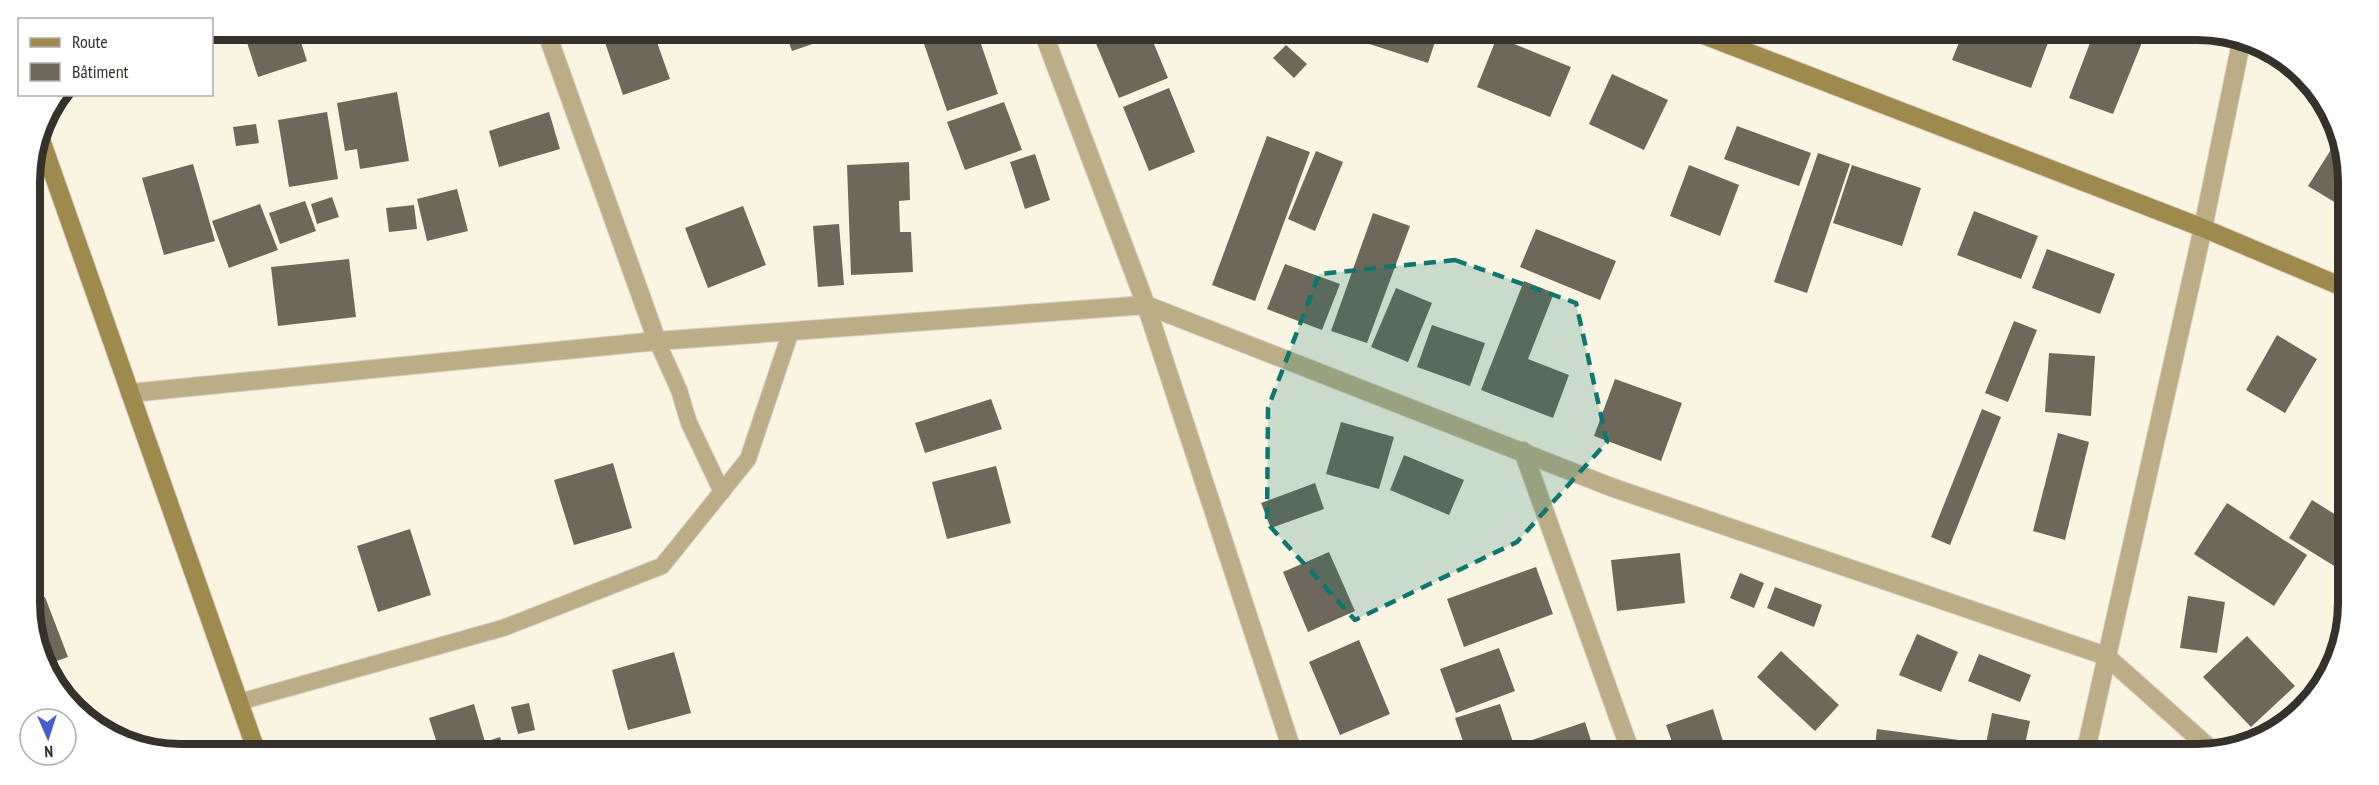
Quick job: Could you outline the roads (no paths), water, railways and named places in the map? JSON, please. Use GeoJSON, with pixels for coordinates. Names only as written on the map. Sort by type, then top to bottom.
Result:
{"type":"FeatureCollection","features":[{"type":"Feature","properties":{"kind":"street"},"geometry":{"type":"LineString","coordinates":[[549,40],[657,341]]}},
{"type":"Feature","properties":{"kind":"street"},"geometry":{"type":"LineString","coordinates":[[1046,40],[1146,305],[1290,744]]}},
{"type":"Feature","properties":{"kind":"street"},"geometry":{"type":"LineString","coordinates":[[1717,40],[2203,228],[2338,285]]}},
{"type":"Feature","properties":{"kind":"street"},"geometry":{"type":"LineString","coordinates":[[2087,744],[2203,228],[2240,47]]}},
{"type":"Feature","properties":{"kind":"street"},"geometry":{"type":"LineString","coordinates":[[44,149],[254,744]]}},
{"type":"Feature","properties":{"kind":"street"},"geometry":{"type":"LineString","coordinates":[[130,393],[657,341],[1146,305],[1611,487],[2106,656],[2205,744]]}},
{"type":"Feature","properties":{"kind":"street"},"geometry":{"type":"LineString","coordinates":[[1523,451],[1627,744]]}},
{"type":"Feature","properties":{"kind":"lane"},"geometry":{"type":"LineString","coordinates":[[239,702],[503,628],[662,566],[748,459],[791,331]]}},
{"type":"Feature","properties":{"kind":"lane"},"geometry":{"type":"LineString","coordinates":[[657,341],[679,390],[689,423],[722,492]]}}]}
